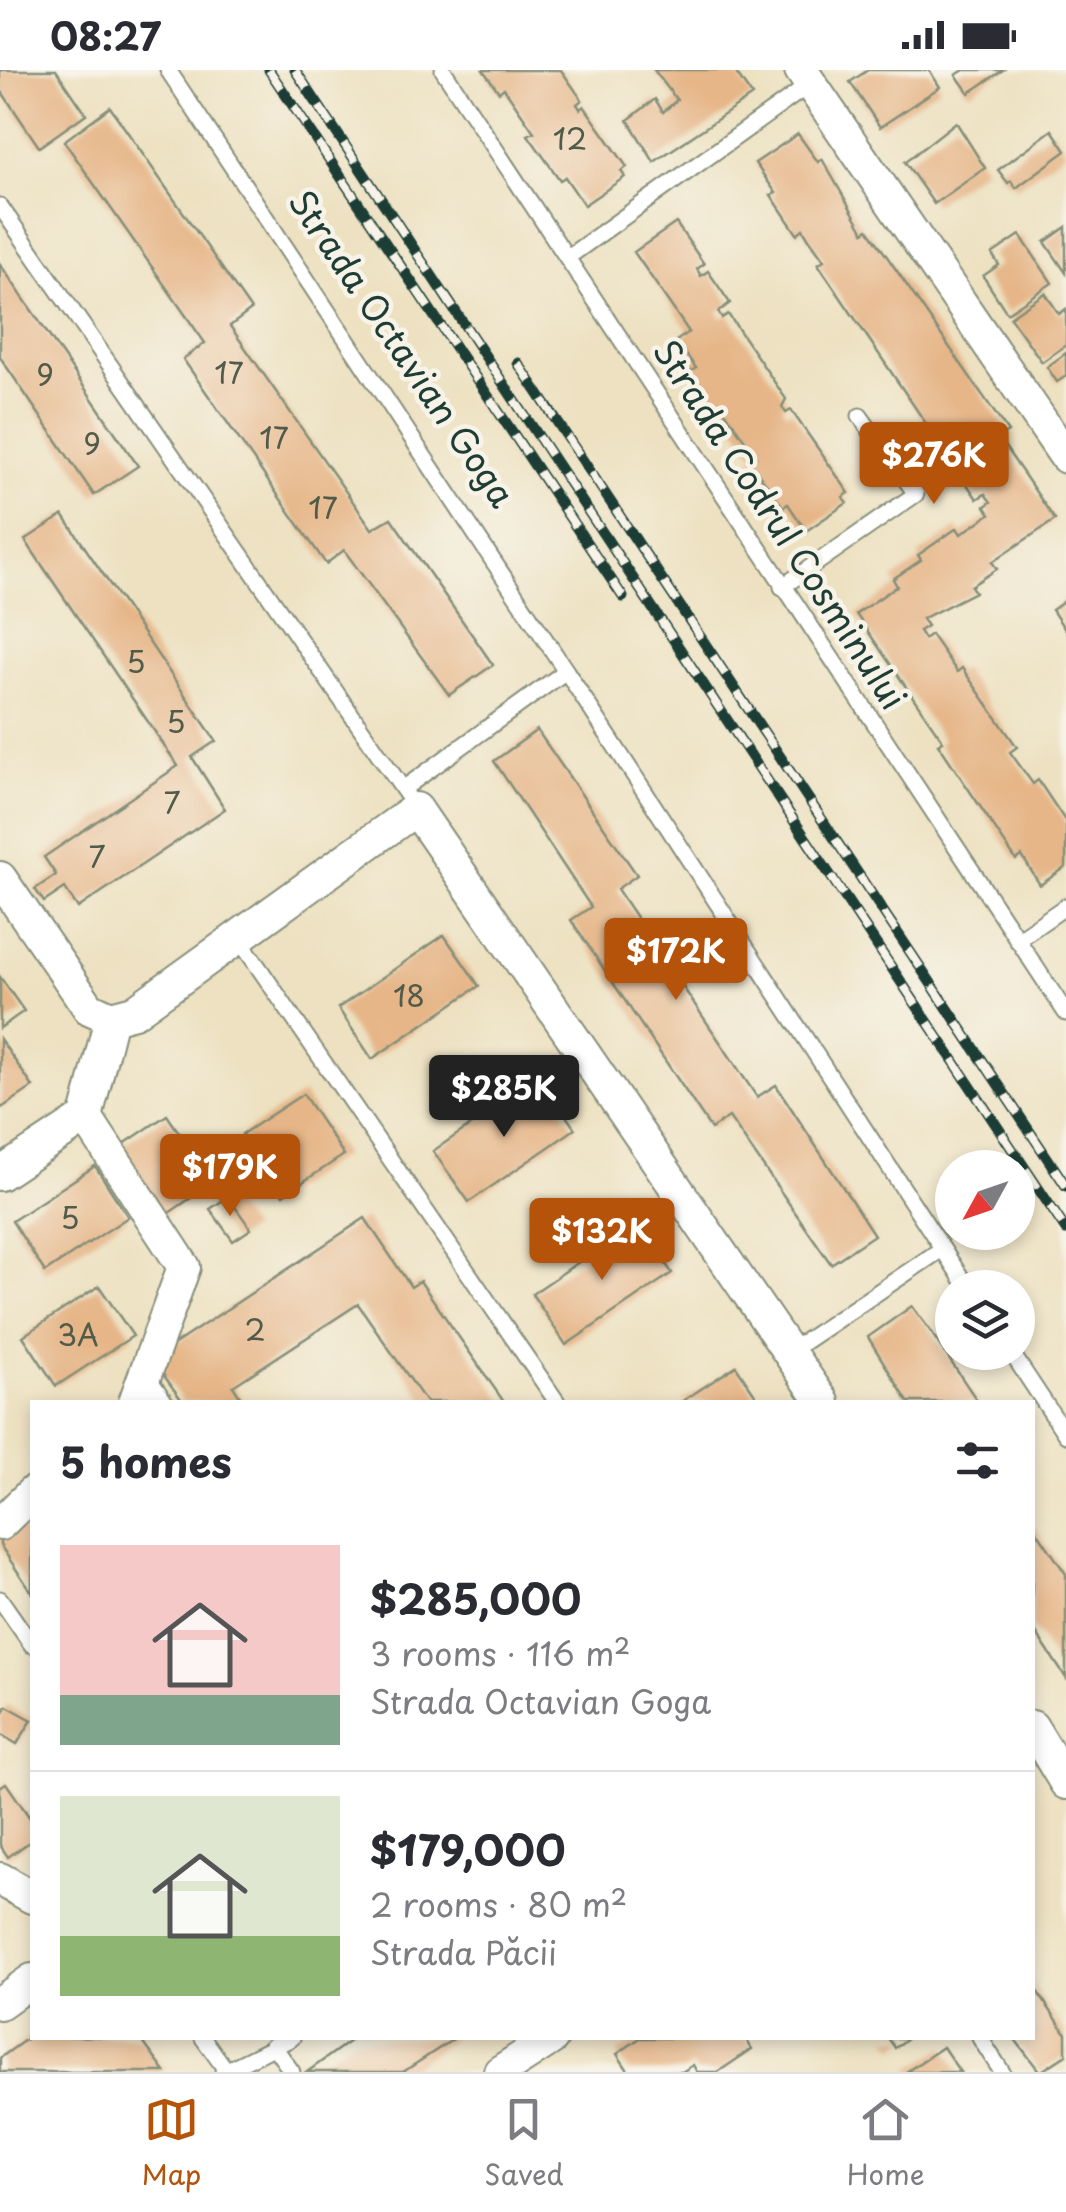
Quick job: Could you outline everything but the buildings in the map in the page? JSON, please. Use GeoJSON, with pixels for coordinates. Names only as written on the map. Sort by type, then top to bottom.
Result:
{"type":"FeatureCollection","features":[{"type":"Feature","properties":{"kind":"street"},"geometry":{"type":"LineString","coordinates":[[814,75],[1066,457]]}},
{"type":"Feature","properties":{"kind":"street"},"geometry":{"type":"LineString","coordinates":[[0,878],[89,1008],[111,1018],[134,1012],[409,799],[822,1400]]}},
{"type":"Feature","properties":{"kind":"street"},"geometry":{"type":"LineString","coordinates":[[0,1174],[86,1117],[111,1018]]}},
{"type":"Feature","properties":{"kind":"street"},"geometry":{"type":"LineString","coordinates":[[86,1117],[184,1267],[140,1387]]}},
{"type":"Feature","properties":{"kind":"street"},"geometry":{"type":"LineString","coordinates":[[0,1524],[30,1496]]}},
{"type":"Feature","properties":{"kind":"street"},"geometry":{"type":"LineString","coordinates":[[1035,1732],[1066,1783]]}},
{"type":"Feature","properties":{"kind":"street"},"geometry":{"type":"LineString","coordinates":[[0,1879],[30,1896]]}},
{"type":"Feature","properties":{"kind":"street"},"geometry":{"type":"LineString","coordinates":[[0,2003],[30,1981]]}},
{"type":"Feature","properties":{"kind":"street"},"geometry":{"type":"LineString","coordinates":[[500,2072],[549,2040]]}},
{"type":"Feature","properties":{"kind":"lane","name":"Strada Octavian Goga"},"geometry":{"type":"LineString","coordinates":[[168,70],[935,1238]]}},
{"type":"Feature","properties":{"kind":"lane","name":"Strada Codrul Cosminului"},"geometry":{"type":"LineString","coordinates":[[443,70],[1066,1013]]}},
{"type":"Feature","properties":{"kind":"lane"},"geometry":{"type":"LineString","coordinates":[[568,257],[814,75]]}},
{"type":"Feature","properties":{"kind":"lane"},"geometry":{"type":"LineString","coordinates":[[0,206],[409,799],[566,672]]}},
{"type":"Feature","properties":{"kind":"lane"},"geometry":{"type":"LineString","coordinates":[[782,588],[916,494],[860,416]]}},
{"type":"Feature","properties":{"kind":"lane"},"geometry":{"type":"LineString","coordinates":[[1017,940],[1066,906]]}},
{"type":"Feature","properties":{"kind":"lane"},"geometry":{"type":"LineString","coordinates":[[236,935],[556,1400]]}},
{"type":"Feature","properties":{"kind":"lane"},"geometry":{"type":"LineString","coordinates":[[789,1352],[941,1250]]}},
{"type":"Feature","properties":{"kind":"lane"},"geometry":{"type":"LineString","coordinates":[[1023,1370],[1066,1435]]}},
{"type":"Feature","properties":{"kind":"lane"},"geometry":{"type":"LineString","coordinates":[[140,1387],[162,1400]]}},
{"type":"Feature","properties":{"kind":"lane"},"geometry":{"type":"LineString","coordinates":[[0,1600],[30,1642]]}},
{"type":"Feature","properties":{"kind":"lane"},"geometry":{"type":"LineString","coordinates":[[204,2040],[224,2071],[287,2040]]}},
{"type":"Feature","properties":{"kind":"lane"},"geometry":{"type":"LineString","coordinates":[[981,2040],[1002,2072]]}},
{"type":"Feature","properties":{"kind":"lane"},"geometry":{"type":"LineString","coordinates":[[273,2045],[292,2072]]}},
{"type":"Feature","properties":{"kind":"railway"},"geometry":{"type":"LineString","coordinates":[[269,70],[623,597]]}},
{"type":"Feature","properties":{"kind":"railway"},"geometry":{"type":"LineString","coordinates":[[295,70],[1066,1230]]}},
{"type":"Feature","properties":{"kind":"railway"},"geometry":{"type":"LineString","coordinates":[[518,363],[1066,1186]]}}]}
